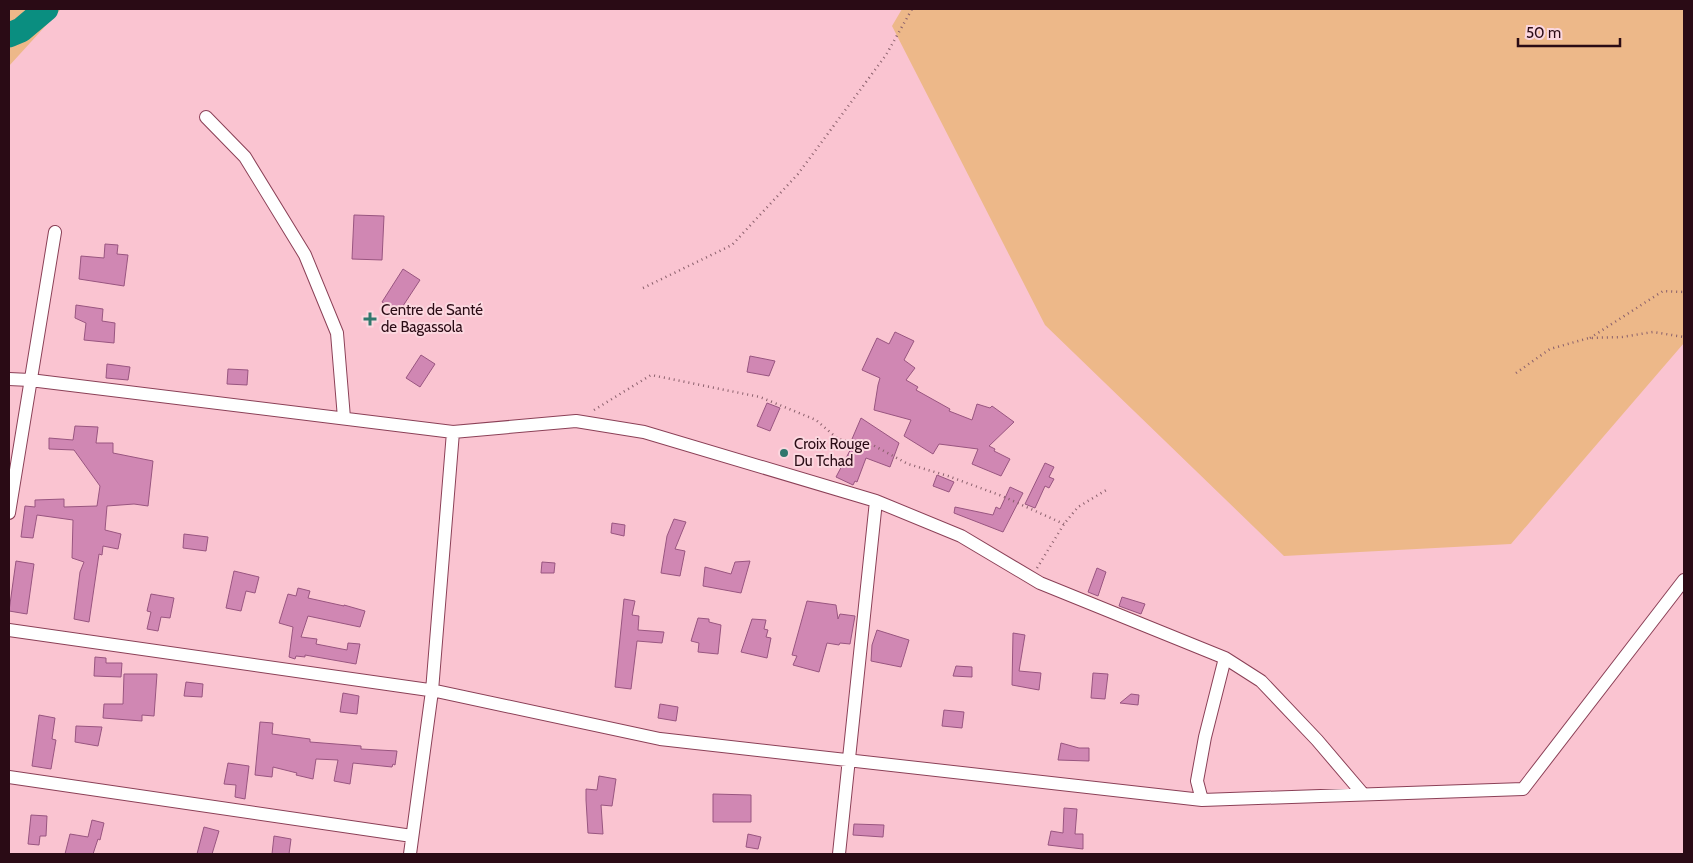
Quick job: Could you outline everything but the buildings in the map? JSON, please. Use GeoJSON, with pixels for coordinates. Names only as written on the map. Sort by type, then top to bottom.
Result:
{"type":"FeatureCollection","features":[{"type":"Feature","properties":{"kind":"street"},"geometry":{"type":"LineString","coordinates":[[206,117],[245,157],[305,255],[337,333],[344,418]]}},
{"type":"Feature","properties":{"kind":"street"},"geometry":{"type":"LineString","coordinates":[[9,512],[54,232]]}},
{"type":"Feature","properties":{"kind":"street"},"geometry":{"type":"LineString","coordinates":[[9,378],[453,432],[576,422],[644,432],[876,501],[961,536],[1040,583],[1225,658],[1261,681],[1317,740],[1363,794]]}},
{"type":"Feature","properties":{"kind":"street"},"geometry":{"type":"LineString","coordinates":[[410,854],[432,691],[453,432]]}},
{"type":"Feature","properties":{"kind":"street"},"geometry":{"type":"LineString","coordinates":[[839,854],[876,501]]}},
{"type":"Feature","properties":{"kind":"street"},"geometry":{"type":"LineString","coordinates":[[9,630],[432,691],[660,739],[1202,800],[1523,789],[1684,580]]}},
{"type":"Feature","properties":{"kind":"street"},"geometry":{"type":"LineString","coordinates":[[1202,800],[1197,781],[1205,737],[1225,658]]}},
{"type":"Feature","properties":{"kind":"street"},"geometry":{"type":"LineString","coordinates":[[9,777],[412,836]]}},
{"type":"Feature","properties":{"kind":"path"},"geometry":{"type":"LineString","coordinates":[[643,288],[732,245],[798,174],[886,54],[912,9]]}},
{"type":"Feature","properties":{"kind":"path"},"geometry":{"type":"LineString","coordinates":[[1589,338],[1663,291],[1684,292]]}},
{"type":"Feature","properties":{"kind":"path"},"geometry":{"type":"LineString","coordinates":[[1516,373],[1550,349],[1589,338],[1622,337],[1653,332],[1684,336]]}},
{"type":"Feature","properties":{"kind":"path"},"geometry":{"type":"LineString","coordinates":[[576,422],[651,374],[760,397],[816,420],[838,439],[854,443],[869,442],[908,464],[948,476],[1002,496],[1064,524]]}},
{"type":"Feature","properties":{"kind":"path"},"geometry":{"type":"LineString","coordinates":[[1031,578],[1064,524],[1078,507],[1108,489]]}},
{"type":"Feature","properties":{"kind":"shaded area"},"geometry":{"type":"Polygon","coordinates":[[[9,9],[61,9],[9,66],[9,9]]]}},
{"type":"Feature","properties":{"kind":"shaded area"},"geometry":{"type":"Polygon","coordinates":[[[902,9],[1684,9],[1684,343],[1511,544],[1284,556],[1045,325],[892,26],[902,9]]]}},
{"type":"Feature","properties":{"kind":"waterway"},"geometry":{"type":"LineString","coordinates":[[9,35],[21,30],[46,9]]}},
{"type":"Feature","properties":{"kind":"place","name":"Centre de Santé de Bagassola"},"geometry":{"type":"Point","coordinates":[370,319]}},
{"type":"Feature","properties":{"kind":"place","name":"Croix Rouge Du Tchad"},"geometry":{"type":"Point","coordinates":[784,453]}}]}
